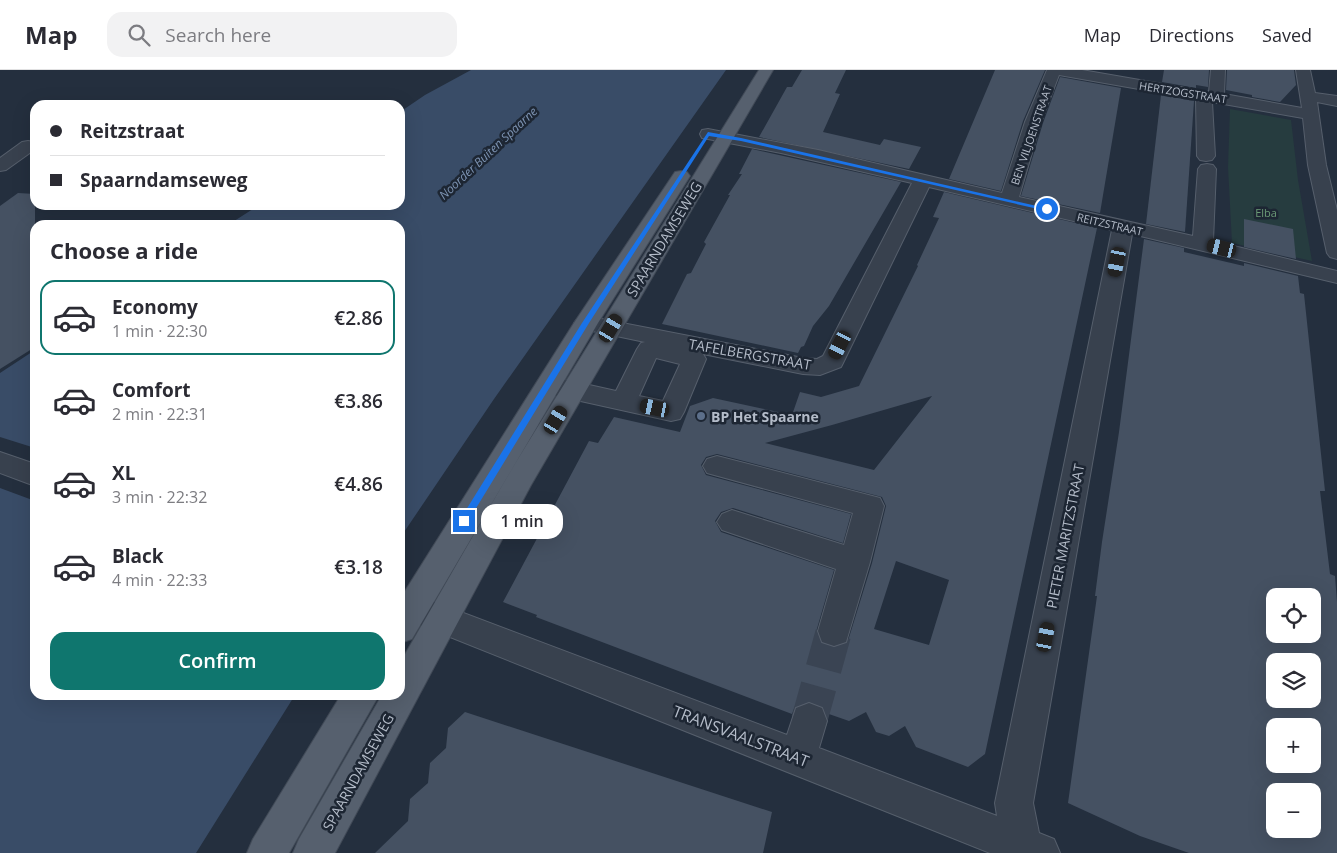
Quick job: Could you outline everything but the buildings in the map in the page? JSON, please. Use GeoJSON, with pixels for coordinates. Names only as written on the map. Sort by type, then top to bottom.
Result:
{"type":"FeatureCollection","features":[{"type":"Feature","properties":{"kind":"main road","name":"SPAARNDAMSEWEG"},"geometry":{"type":"LineString","coordinates":[[561,388],[611,328],[717,135],[749,70]]}},
{"type":"Feature","properties":{"kind":"main road","name":"SPAARNDAMSEWEG"},"geometry":{"type":"LineString","coordinates":[[405,636],[414,615],[521,478],[561,388],[586,323],[717,135],[766,70]]}},
{"type":"Feature","properties":{"kind":"main road"},"geometry":{"type":"LineString","coordinates":[[267,853],[357,700]]}},
{"type":"Feature","properties":{"kind":"main road","name":"SPAARNDAMSEWEG"},"geometry":{"type":"LineString","coordinates":[[313,853],[378,700]]}},
{"type":"Feature","properties":{"kind":"street","name":"HERTZOGSTRAAT"},"geometry":{"type":"LineString","coordinates":[[1055,70],[1210,97],[1309,105],[1337,101]]}},
{"type":"Feature","properties":{"kind":"street","name":"BEN VILJOENSTRAAT"},"geometry":{"type":"LineString","coordinates":[[1009,200],[1033,122],[1055,70]]}},
{"type":"Feature","properties":{"kind":"street"},"geometry":{"type":"LineString","coordinates":[[1203,244],[1210,97],[1218,70]]}},
{"type":"Feature","properties":{"kind":"street"},"geometry":{"type":"LineString","coordinates":[[1303,70],[1317,165],[1337,253]]}},
{"type":"Feature","properties":{"kind":"street","name":"REITZSTRAAT"},"geometry":{"type":"LineString","coordinates":[[717,135],[924,180],[1337,277]]}},
{"type":"Feature","properties":{"kind":"street"},"geometry":{"type":"LineString","coordinates":[[0,145],[28,146],[0,166]]}},
{"type":"Feature","properties":{"kind":"street","name":"TAFELBERGSTRAAT"},"geometry":{"type":"LineString","coordinates":[[586,323],[611,328],[652,343],[803,366],[820,367],[832,362],[924,180]]}},
{"type":"Feature","properties":{"kind":"street","name":"PIETER MARITZSTRAAT"},"geometry":{"type":"LineString","coordinates":[[1031,849],[1014,803],[1123,227]]}},
{"type":"Feature","properties":{"kind":"street"},"geometry":{"type":"LineString","coordinates":[[623,402],[652,343],[694,359],[772,375]]}},
{"type":"Feature","properties":{"kind":"street"},"geometry":{"type":"LineString","coordinates":[[561,388],[671,412],[694,359]]}},
{"type":"Feature","properties":{"kind":"street"},"geometry":{"type":"LineString","coordinates":[[0,462],[30,473]]}},
{"type":"Feature","properties":{"kind":"street"},"geometry":{"type":"LineString","coordinates":[[717,466],[870,506],[834,631]]}},
{"type":"Feature","properties":{"kind":"street"},"geometry":{"type":"LineString","coordinates":[[732,522],[854,562]]}},
{"type":"Feature","properties":{"kind":"street","name":"TRANSVAALSTRAAT"},"geometry":{"type":"LineString","coordinates":[[414,615],[798,758],[1031,849]]}},
{"type":"Feature","properties":{"kind":"street"},"geometry":{"type":"LineString","coordinates":[[798,758],[809,721]]}},
{"type":"Feature","properties":{"kind":"green space","name":"Elba"},"geometry":{"type":"Polygon","coordinates":[[[1230,109],[1291,120],[1298,180],[1312,261],[1232,243],[1228,167],[1230,109]]]}},
{"type":"Feature","properties":{"kind":"water","name":"Noorder Buiten Spaarne"},"geometry":{"type":"Polygon","coordinates":[[[471,70],[726,70],[494,399],[405,531],[405,220],[236,220],[251,210],[405,210],[405,109],[425,95],[471,70]]]}},
{"type":"Feature","properties":{"kind":"water"},"geometry":{"type":"Polygon","coordinates":[[[30,353],[30,700],[292,700],[196,853],[0,853],[0,373],[30,353]]]}},
{"type":"Feature","properties":{"kind":"pier"},"geometry":{"type":"Polygon","coordinates":[[[0,437],[30,446],[30,499],[0,488],[0,437]]]}},
{"type":"Feature","properties":{"kind":"tunnel"},"geometry":{"type":"LineString","coordinates":[[809,721],[834,631]]}},
{"type":"Feature","properties":{"kind":"place","name":"BP Het Spaarne"},"geometry":{"type":"Point","coordinates":[701,416]}},
{"type":"Feature","properties":{"kind":"route"},"geometry":{"type":"LineString","coordinates":[[464,521],[586,323],[708,134],[924,180],[1047,209]]}}]}
